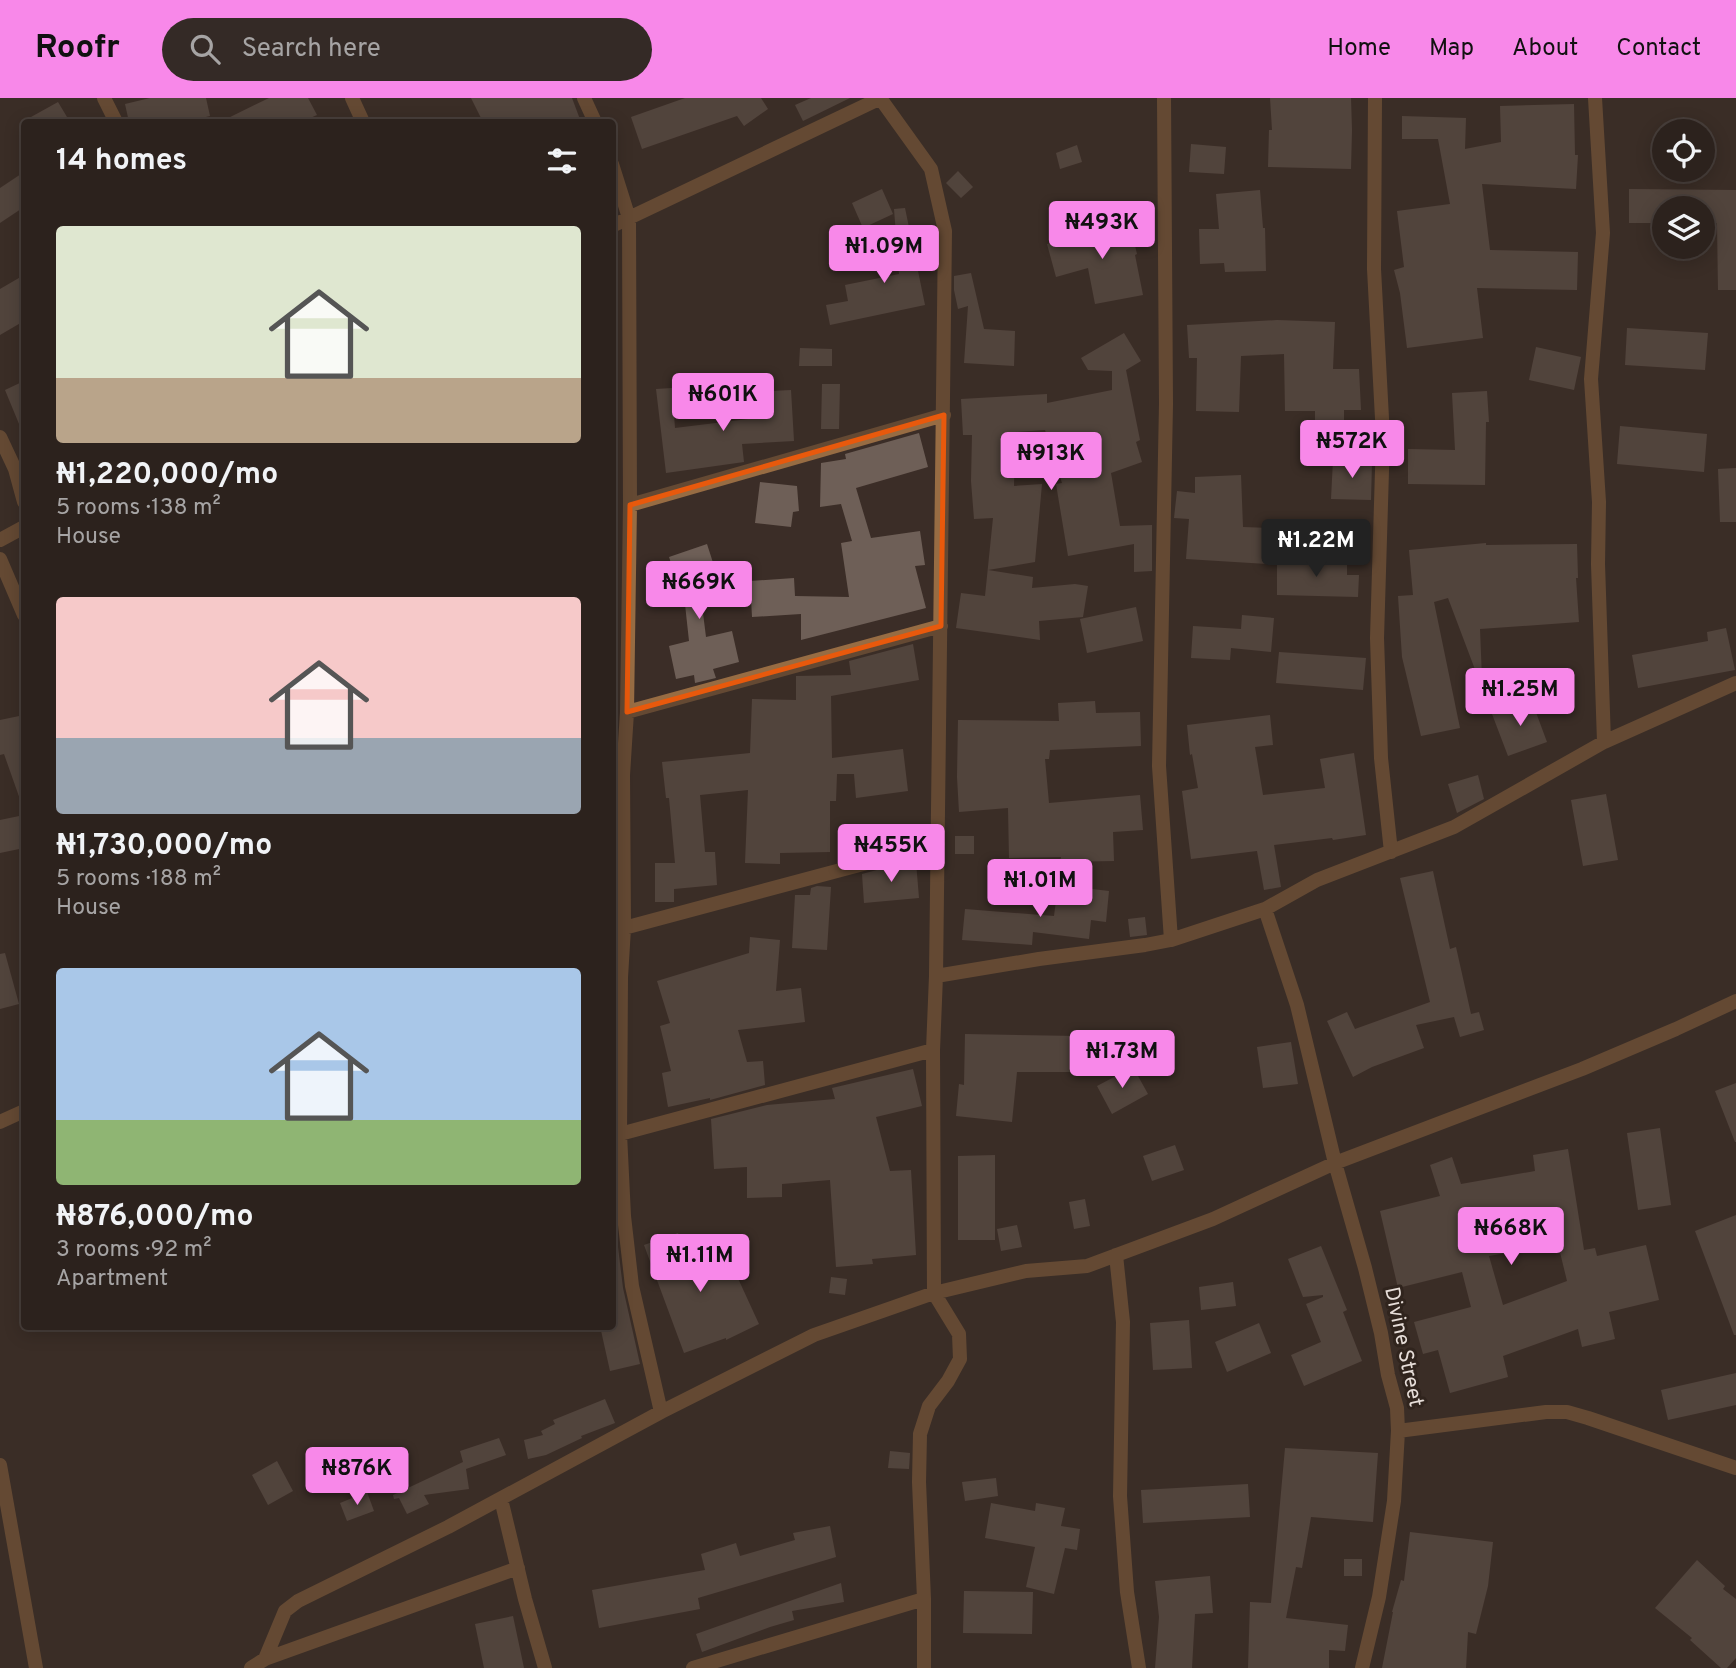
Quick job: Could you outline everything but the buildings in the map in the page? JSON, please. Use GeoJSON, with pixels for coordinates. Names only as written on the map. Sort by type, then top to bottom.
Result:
{"type":"FeatureCollection","features":[{"type":"Feature","properties":{"kind":"street"},"geometry":{"type":"LineString","coordinates":[[104,98],[114,119]]}},
{"type":"Feature","properties":{"kind":"street"},"geometry":{"type":"LineString","coordinates":[[352,98],[362,119]]}},
{"type":"Feature","properties":{"kind":"street"},"geometry":{"type":"LineString","coordinates":[[584,98],[594,119]]}},
{"type":"Feature","properties":{"kind":"street"},"geometry":{"type":"LineString","coordinates":[[616,224],[880,98],[931,169],[945,231],[933,1050],[934,1293],[959,1334],[960,1359],[929,1406],[920,1434],[924,1668]]}},
{"type":"Feature","properties":{"kind":"street"},"geometry":{"type":"LineString","coordinates":[[1164,98],[1167,404],[1159,766],[1171,940]]}},
{"type":"Feature","properties":{"kind":"street"},"geometry":{"type":"LineString","coordinates":[[1375,98],[1374,269],[1383,437],[1377,638],[1381,758],[1391,852]]}},
{"type":"Feature","properties":{"kind":"street"},"geometry":{"type":"LineString","coordinates":[[1595,98],[1603,233],[1591,380],[1599,502],[1604,742]]}},
{"type":"Feature","properties":{"kind":"street"},"geometry":{"type":"LineString","coordinates":[[616,177],[629,218],[630,505],[627,712],[618,775],[624,928],[617,977],[620,1134],[624,1216],[632,1286],[661,1412]]}},
{"type":"Feature","properties":{"kind":"street"},"geometry":{"type":"LineString","coordinates":[[630,505],[944,415]]}},
{"type":"Feature","properties":{"kind":"street"},"geometry":{"type":"LineString","coordinates":[[0,437],[15,469],[21,491]]}},
{"type":"Feature","properties":{"kind":"street"},"geometry":{"type":"LineString","coordinates":[[0,540],[21,529]]}},
{"type":"Feature","properties":{"kind":"street"},"geometry":{"type":"LineString","coordinates":[[0,559],[21,608]]}},
{"type":"Feature","properties":{"kind":"street"},"geometry":{"type":"LineString","coordinates":[[627,712],[940,626]]}},
{"type":"Feature","properties":{"kind":"street"},"geometry":{"type":"LineString","coordinates":[[936,976],[1038,958],[1171,940],[1265,909],[1317,880],[1454,827],[1604,742],[1736,682]]}},
{"type":"Feature","properties":{"kind":"street"},"geometry":{"type":"LineString","coordinates":[[624,928],[937,844]]}},
{"type":"Feature","properties":{"kind":"street","name":"Divine Street"},"geometry":{"type":"LineString","coordinates":[[1265,909],[1297,1005],[1335,1163],[1365,1268],[1397,1408],[1394,1501],[1379,1597],[1362,1668]]}},
{"type":"Feature","properties":{"kind":"street"},"geometry":{"type":"LineString","coordinates":[[265,1659],[285,1611],[298,1601],[448,1527],[661,1412],[814,1335],[934,1293],[1027,1271],[1087,1266],[1213,1219],[1335,1163],[1582,1069],[1736,1001]]}},
{"type":"Feature","properties":{"kind":"street"},"geometry":{"type":"LineString","coordinates":[[620,1134],[933,1050]]}},
{"type":"Feature","properties":{"kind":"street"},"geometry":{"type":"LineString","coordinates":[[0,1122],[21,1112]]}},
{"type":"Feature","properties":{"kind":"street"},"geometry":{"type":"LineString","coordinates":[[1116,1255],[1122,1322],[1120,1496],[1127,1592],[1139,1668]]}},
{"type":"Feature","properties":{"kind":"street"},"geometry":{"type":"LineString","coordinates":[[1398,1431],[1546,1412],[1567,1412],[1736,1468]]}},
{"type":"Feature","properties":{"kind":"street"},"geometry":{"type":"LineString","coordinates":[[0,1465],[36,1668]]}},
{"type":"Feature","properties":{"kind":"street"},"geometry":{"type":"LineString","coordinates":[[501,1499],[545,1668]]}},
{"type":"Feature","properties":{"kind":"street"},"geometry":{"type":"LineString","coordinates":[[251,1668],[265,1659],[518,1568]]}},
{"type":"Feature","properties":{"kind":"street"},"geometry":{"type":"LineString","coordinates":[[693,1668],[924,1599]]}},
{"type":"Feature","properties":{"kind":"highlighted area"},"geometry":{"type":"Polygon","coordinates":[[[944,415],[941,626],[627,712],[630,505],[944,415]]]}}]}
